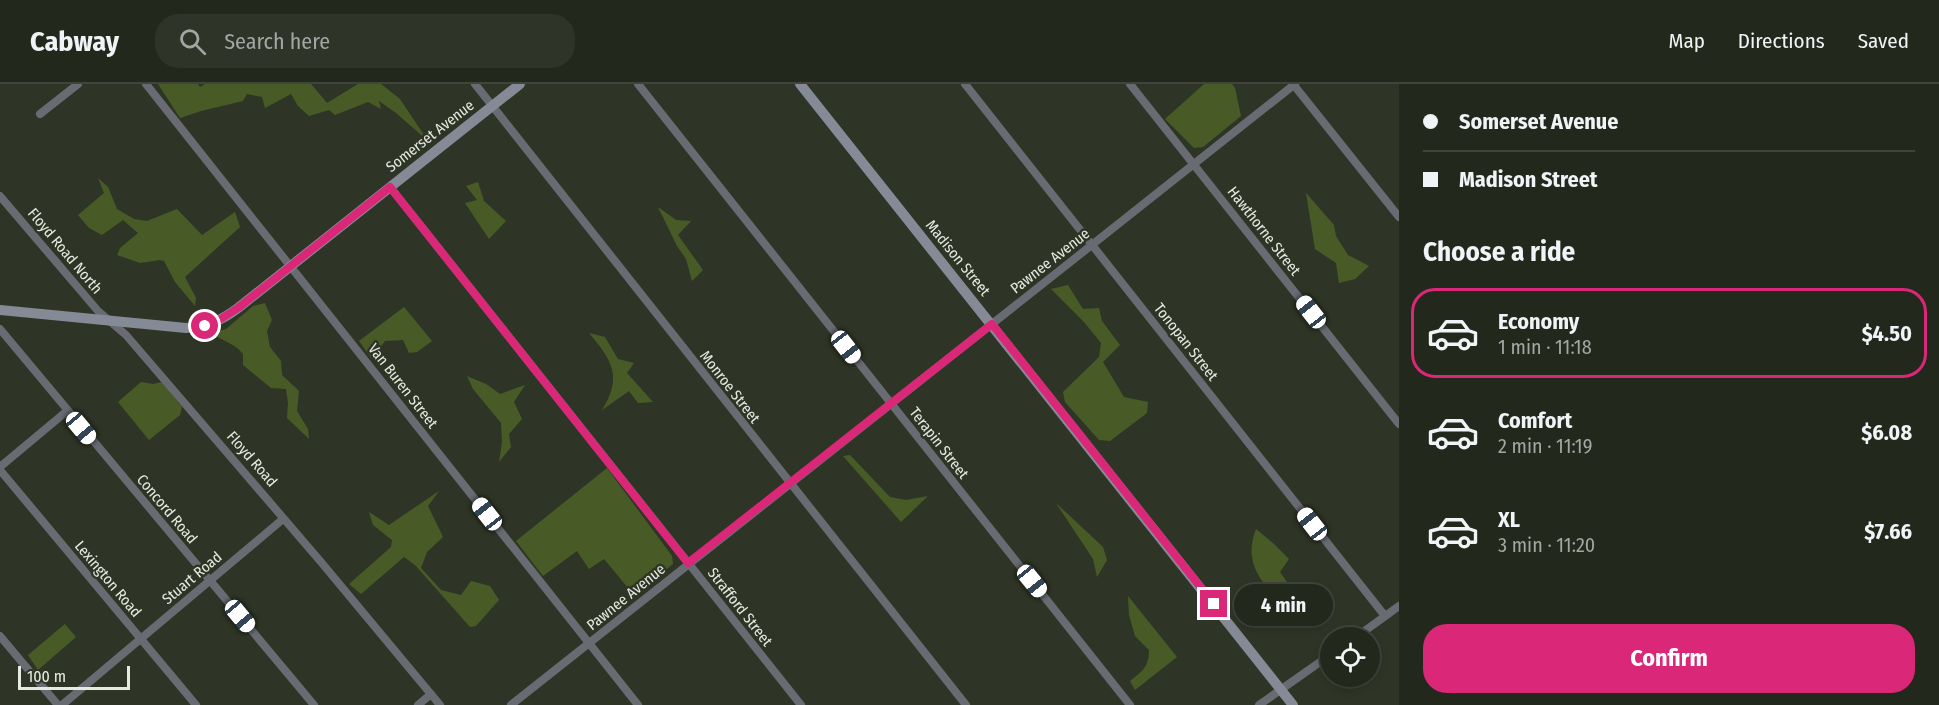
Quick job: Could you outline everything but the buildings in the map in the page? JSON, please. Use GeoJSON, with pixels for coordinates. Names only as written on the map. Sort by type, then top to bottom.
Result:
{"type":"FeatureCollection","features":[{"type":"Feature","properties":{"kind":"street"},"geometry":{"type":"LineString","coordinates":[[40,114],[78,84]]}},
{"type":"Feature","properties":{"kind":"street","name":"Van Buren Street"},"geometry":{"type":"LineString","coordinates":[[146,84],[638,705]]}},
{"type":"Feature","properties":{"kind":"street","name":"Monroe Street"},"geometry":{"type":"LineString","coordinates":[[474,84],[966,705]]}},
{"type":"Feature","properties":{"kind":"street","name":"Somerset Avenue"},"geometry":{"type":"LineString","coordinates":[[111,322],[186,328],[211,325],[227,317],[520,84]]}},
{"type":"Feature","properties":{"kind":"street","name":"Terapin Street"},"geometry":{"type":"LineString","coordinates":[[638,84],[1130,705]]}},
{"type":"Feature","properties":{"kind":"street","name":"Madison Street"},"geometry":{"type":"LineString","coordinates":[[800,84],[1293,705]]}},
{"type":"Feature","properties":{"kind":"street","name":"Tonopan Street"},"geometry":{"type":"LineString","coordinates":[[965,84],[1385,616]]}},
{"type":"Feature","properties":{"kind":"street","name":"Hawthorne Street"},"geometry":{"type":"LineString","coordinates":[[1130,84],[1399,424]]}},
{"type":"Feature","properties":{"kind":"street"},"geometry":{"type":"LineString","coordinates":[[1294,84],[1399,217]]}},
{"type":"Feature","properties":{"kind":"street","name":"Pawnee Avenue"},"geometry":{"type":"LineString","coordinates":[[511,705],[1294,84]]}},
{"type":"Feature","properties":{"kind":"street","name":"Strafford Street"},"geometry":{"type":"LineString","coordinates":[[390,187],[801,705]]}},
{"type":"Feature","properties":{"kind":"street","name":"Floyd Road North"},"geometry":{"type":"LineString","coordinates":[[0,196],[98,311],[111,322]]}},
{"type":"Feature","properties":{"kind":"street"},"geometry":{"type":"LineString","coordinates":[[0,310],[111,322]]}},
{"type":"Feature","properties":{"kind":"street","name":"Floyd Road"},"geometry":{"type":"LineString","coordinates":[[111,322],[126,335],[440,705]]}},
{"type":"Feature","properties":{"kind":"street","name":"Concord Road"},"geometry":{"type":"LineString","coordinates":[[0,329],[314,705]]}},
{"type":"Feature","properties":{"kind":"street"},"geometry":{"type":"LineString","coordinates":[[0,469],[67,411]]}},
{"type":"Feature","properties":{"kind":"street","name":"Lexington Road"},"geometry":{"type":"LineString","coordinates":[[0,469],[196,705]]}},
{"type":"Feature","properties":{"kind":"street","name":"Stuart Road"},"geometry":{"type":"LineString","coordinates":[[60,705],[284,519]]}},
{"type":"Feature","properties":{"kind":"street"},"geometry":{"type":"LineString","coordinates":[[1370,627],[1399,606]]}},
{"type":"Feature","properties":{"kind":"street"},"geometry":{"type":"LineString","coordinates":[[0,636],[60,705]]}},
{"type":"Feature","properties":{"kind":"street"},"geometry":{"type":"LineString","coordinates":[[1259,705],[1320,662]]}},
{"type":"Feature","properties":{"kind":"street"},"geometry":{"type":"LineString","coordinates":[[418,705],[431,694]]}},
{"type":"Feature","properties":{"kind":"green space"},"geometry":{"type":"Polygon","coordinates":[[[158,84],[198,84],[200,87],[205,84],[311,84],[327,103],[358,84],[381,84],[400,99],[428,141],[379,101],[381,109],[368,102],[335,115],[329,110],[309,116],[298,106],[291,94],[265,108],[262,97],[247,94],[243,101],[180,118],[158,84]]]}},
{"type":"Feature","properties":{"kind":"green space"},"geometry":{"type":"Polygon","coordinates":[[[1204,84],[1232,84],[1235,88],[1241,116],[1203,147],[1194,148],[1165,119],[1204,84]]]}},
{"type":"Feature","properties":{"kind":"green space"},"geometry":{"type":"Polygon","coordinates":[[[98,178],[108,187],[117,209],[134,219],[147,221],[177,209],[202,235],[235,212],[240,227],[185,277],[196,298],[195,306],[175,282],[164,261],[140,263],[117,255],[120,248],[138,233],[123,220],[102,235],[89,228],[78,215],[104,193],[98,178]]]}},
{"type":"Feature","properties":{"kind":"green space"},"geometry":{"type":"Polygon","coordinates":[[[478,182],[484,201],[506,221],[489,239],[465,203],[477,200],[466,186],[478,182]]]}},
{"type":"Feature","properties":{"kind":"green space"},"geometry":{"type":"Polygon","coordinates":[[[1306,193],[1334,225],[1336,236],[1348,255],[1369,266],[1355,279],[1339,283],[1336,263],[1315,249],[1306,193]]]}},
{"type":"Feature","properties":{"kind":"green space"},"geometry":{"type":"Polygon","coordinates":[[[658,207],[676,220],[691,221],[678,235],[703,270],[692,281],[686,259],[658,207]]]}},
{"type":"Feature","properties":{"kind":"green space"},"geometry":{"type":"Polygon","coordinates":[[[1068,285],[1083,309],[1099,308],[1102,321],[1120,345],[1103,362],[1124,397],[1148,402],[1147,413],[1110,441],[1099,440],[1065,402],[1063,392],[1099,357],[1101,343],[1051,289],[1068,285]]]}},
{"type":"Feature","properties":{"kind":"green space"},"geometry":{"type":"Polygon","coordinates":[[[265,303],[272,320],[267,331],[270,347],[281,361],[282,375],[299,391],[297,411],[308,429],[309,439],[287,418],[286,389],[271,388],[243,365],[243,354],[240,350],[211,333],[226,329],[253,306],[265,303]]]}},
{"type":"Feature","properties":{"kind":"green space"},"geometry":{"type":"Polygon","coordinates":[[[404,307],[432,341],[417,352],[409,353],[403,340],[385,341],[372,359],[359,341],[404,307]]]}},
{"type":"Feature","properties":{"kind":"green space"},"geometry":{"type":"Polygon","coordinates":[[[589,333],[605,337],[618,359],[634,363],[627,373],[653,402],[638,403],[629,391],[602,410],[612,388],[612,369],[604,352],[589,333]]]}},
{"type":"Feature","properties":{"kind":"green space"},"geometry":{"type":"Polygon","coordinates":[[[467,376],[486,384],[500,394],[525,385],[514,402],[522,419],[509,434],[511,447],[499,462],[502,442],[501,423],[473,389],[467,376]]]}},
{"type":"Feature","properties":{"kind":"green space"},"geometry":{"type":"Polygon","coordinates":[[[141,382],[153,384],[162,382],[182,407],[180,415],[149,440],[118,402],[141,382]]]}},
{"type":"Feature","properties":{"kind":"green space"},"geometry":{"type":"Polygon","coordinates":[[[850,455],[890,497],[906,500],[928,496],[901,522],[843,456],[850,455]]]}},
{"type":"Feature","properties":{"kind":"green space"},"geometry":{"type":"Polygon","coordinates":[[[607,468],[672,556],[673,564],[634,595],[604,559],[589,569],[577,551],[543,576],[516,541],[607,468]]]}},
{"type":"Feature","properties":{"kind":"green space"},"geometry":{"type":"Polygon","coordinates":[[[439,491],[428,506],[443,537],[427,552],[421,568],[441,590],[461,595],[471,581],[490,586],[499,600],[476,626],[470,627],[415,565],[404,557],[361,594],[349,584],[391,547],[392,540],[373,525],[369,512],[389,525],[439,491]]]}},
{"type":"Feature","properties":{"kind":"green space"},"geometry":{"type":"Polygon","coordinates":[[[1056,503],[1103,547],[1107,560],[1097,577],[1093,559],[1056,503]]]}},
{"type":"Feature","properties":{"kind":"green space"},"geometry":{"type":"Polygon","coordinates":[[[1256,529],[1289,559],[1280,572],[1291,588],[1279,601],[1259,577],[1252,560],[1256,529]]]}},
{"type":"Feature","properties":{"kind":"green space"},"geometry":{"type":"Polygon","coordinates":[[[1128,596],[1177,657],[1135,690],[1130,681],[1144,668],[1149,650],[1135,636],[1129,615],[1128,596]]]}},
{"type":"Feature","properties":{"kind":"green space"},"geometry":{"type":"Polygon","coordinates":[[[65,624],[76,637],[38,670],[28,655],[65,624]]]}},
{"type":"Feature","properties":{"kind":"route"},"geometry":{"type":"LineString","coordinates":[[205,326],[227,317],[390,187],[688,563],[992,324],[1214,604]]}}]}
